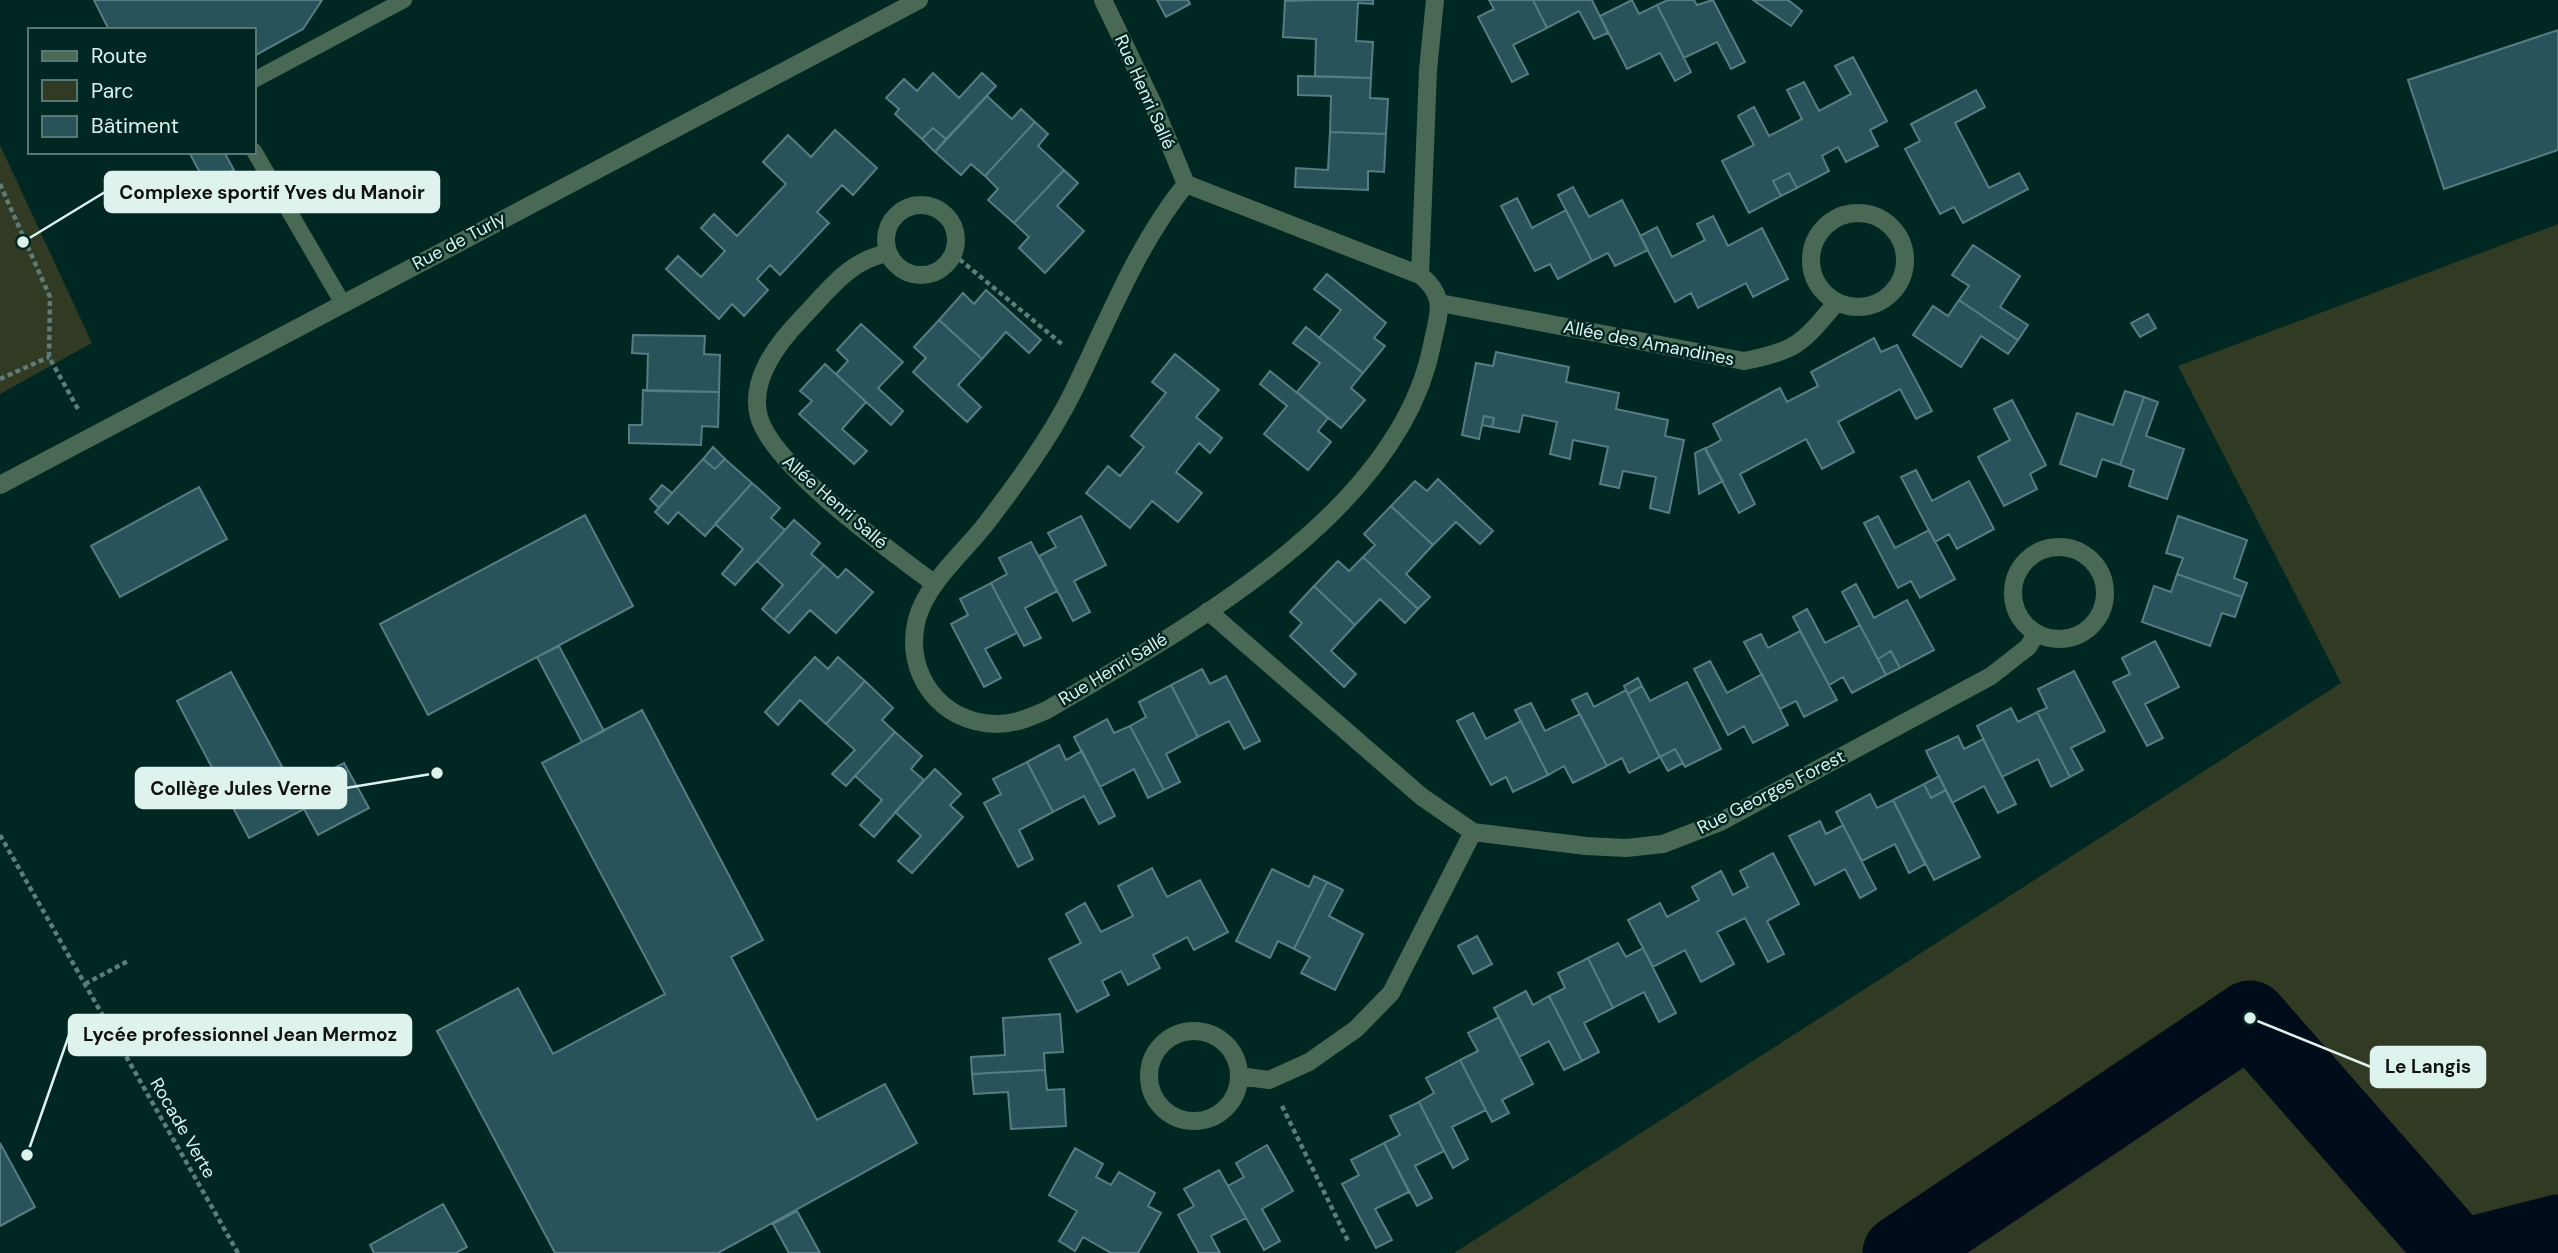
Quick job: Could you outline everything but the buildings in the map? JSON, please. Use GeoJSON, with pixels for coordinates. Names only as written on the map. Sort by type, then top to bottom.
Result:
{"type":"FeatureCollection","features":[{"type":"Feature","properties":{"kind":"street","name":"Rue de Turly"},"geometry":{"type":"LineString","coordinates":[[0,485],[342,302],[919,0]]}},
{"type":"Feature","properties":{"kind":"street","name":"Rue Henri Sallé"},"geometry":{"type":"LineString","coordinates":[[1103,0],[1153,104],[1186,184],[1161,215],[1140,250],[1086,363],[1031,463],[935,584],[918,615],[913,638],[914,658],[923,684],[952,711],[974,722],[997,724],[1024,720],[1047,710],[1208,611],[1297,547],[1352,493],[1389,446],[1411,410],[1429,361],[1440,303]]}},
{"type":"Feature","properties":{"kind":"street"},"geometry":{"type":"LineString","coordinates":[[1420,275],[1428,70],[1435,0]]}},
{"type":"Feature","properties":{"kind":"street"},"geometry":{"type":"LineString","coordinates":[[1186,184],[1420,275],[1435,286],[1440,303]]}},
{"type":"Feature","properties":{"kind":"street"},"geometry":{"type":"LineString","coordinates":[[911,206],[934,207],[951,223],[955,234],[953,254],[945,266],[924,275],[903,270],[888,253],[886,242],[892,220],[911,206]]}},
{"type":"Feature","properties":{"kind":"street"},"geometry":{"type":"LineString","coordinates":[[1866,214],[1880,218],[1893,228],[1902,241],[1906,257],[1896,288],[1884,299],[1870,305],[1853,307],[1837,302],[1816,282],[1812,268],[1816,239],[1837,218],[1866,214]]}},
{"type":"Feature","properties":{"kind":"street","name":"Allée Henri Sallé"},"geometry":{"type":"LineString","coordinates":[[888,253],[869,257],[852,266],[789,331],[763,371],[758,394],[759,415],[776,450],[871,536],[935,584]]}},
{"type":"Feature","properties":{"kind":"street","name":"Allée des Amandines"},"geometry":{"type":"LineString","coordinates":[[1440,303],[1744,361],[1774,355],[1805,341],[1837,302]]}},
{"type":"Feature","properties":{"kind":"street"},"geometry":{"type":"LineString","coordinates":[[2049,547],[2081,552],[2094,562],[2101,574],[2105,602],[2099,616],[2078,635],[2050,639],[2036,634],[2024,624],[2014,603],[2015,579],[2022,564],[2049,547]]}},
{"type":"Feature","properties":{"kind":"street","name":"Rue Georges Forest"},"geometry":{"type":"LineString","coordinates":[[1208,611],[1422,797],[1472,832],[1586,846],[1626,848],[1663,844],[1720,822],[1991,676],[2028,647],[2036,634]]}},
{"type":"Feature","properties":{"kind":"street"},"geometry":{"type":"LineString","coordinates":[[1239,1076],[1269,1080],[1309,1062],[1347,1035],[1391,993],[1472,832]]}},
{"type":"Feature","properties":{"kind":"street"},"geometry":{"type":"LineString","coordinates":[[1191,1032],[1219,1039],[1237,1061],[1239,1076],[1237,1091],[1230,1104],[1204,1120],[1175,1118],[1154,1097],[1149,1083],[1149,1068],[1164,1043],[1191,1032]]}},
{"type":"Feature","properties":{"kind":"lane"},"geometry":{"type":"LineString","coordinates":[[256,79],[404,0]]}},
{"type":"Feature","properties":{"kind":"lane"},"geometry":{"type":"LineString","coordinates":[[256,154],[342,302]]}},
{"type":"Feature","properties":{"kind":"path"},"geometry":{"type":"LineString","coordinates":[[0,184],[50,297],[49,356],[94,437]]}},
{"type":"Feature","properties":{"kind":"path"},"geometry":{"type":"LineString","coordinates":[[953,254],[1086,363]]}},
{"type":"Feature","properties":{"kind":"path"},"geometry":{"type":"LineString","coordinates":[[0,379],[49,356]]}},
{"type":"Feature","properties":{"kind":"path","name":"Rocade Verte"},"geometry":{"type":"LineString","coordinates":[[0,835],[238,1253]]}},
{"type":"Feature","properties":{"kind":"path"},"geometry":{"type":"LineString","coordinates":[[85,984],[128,961]]}},
{"type":"Feature","properties":{"kind":"path"},"geometry":{"type":"LineString","coordinates":[[1269,1080],[1349,1243]]}},
{"type":"Feature","properties":{"kind":"green space"},"geometry":{"type":"Polygon","coordinates":[[[0,145],[92,343],[0,394],[0,145]]]}},
{"type":"Feature","properties":{"kind":"green space"},"geometry":{"type":"Polygon","coordinates":[[[2558,224],[2558,1253],[1454,1253],[2341,683],[2178,366],[2558,224]]]}},
{"type":"Feature","properties":{"kind":"waterway"},"geometry":{"type":"LineString","coordinates":[[1900,1253],[2250,1018],[2456,1253]]}},
{"type":"Feature","properties":{"kind":"waterway"},"geometry":{"type":"LineString","coordinates":[[2476,1253],[2558,1232]]}},
{"type":"Feature","properties":{"kind":"place","name":"Complexe sportif Yves du Manoir"},"geometry":{"type":"Point","coordinates":[23,242]}},
{"type":"Feature","properties":{"kind":"place","name":"Collège Jules Verne"},"geometry":{"type":"Point","coordinates":[437,773]}},
{"type":"Feature","properties":{"kind":"place","name":"Le Langis"},"geometry":{"type":"Point","coordinates":[2250,1018]}},
{"type":"Feature","properties":{"kind":"place","name":"Lycée professionnel Jean Mermoz"},"geometry":{"type":"Point","coordinates":[27,1155]}}]}
